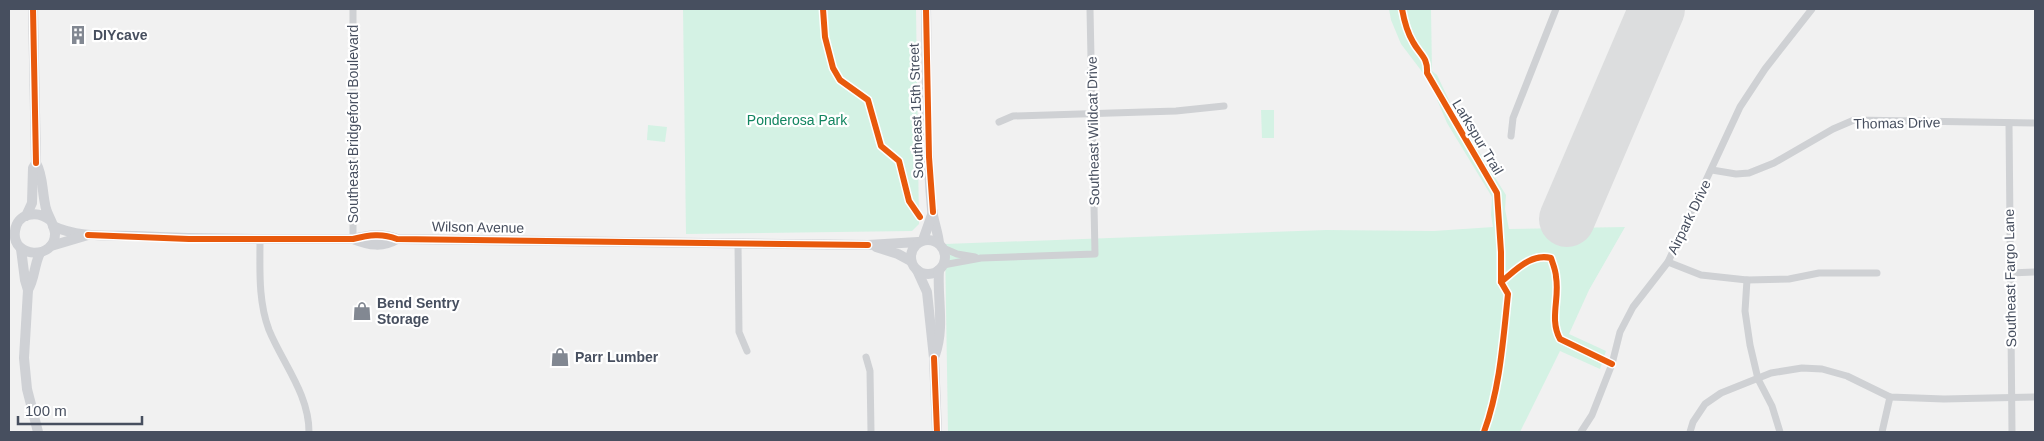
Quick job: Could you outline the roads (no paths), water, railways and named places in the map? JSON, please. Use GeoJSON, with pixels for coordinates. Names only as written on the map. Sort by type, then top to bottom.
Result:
{"type":"FeatureCollection","features":[{"type":"Feature","properties":{"kind":"street"},"geometry":{"type":"LineString","coordinates":[[28,290],[33,281],[36,262],[40,253],[51,246],[54,240],[52,223],[45,206],[40,169],[36,163],[33,9]]}},
{"type":"Feature","properties":{"kind":"street","name":"Southeast Bridgeford Boulevard"},"geometry":{"type":"LineString","coordinates":[[353,9],[354,239]]}},
{"type":"Feature","properties":{"kind":"street","name":"Southeast 15th Street"},"geometry":{"type":"LineString","coordinates":[[926,9],[932,212],[941,245]]}},
{"type":"Feature","properties":{"kind":"street","name":"Southeast Wildcat Drive"},"geometry":{"type":"LineString","coordinates":[[981,258],[1095,254],[1090,9]]}},
{"type":"Feature","properties":{"kind":"street"},"geometry":{"type":"LineString","coordinates":[[1511,136],[1513,118],[1556,9]]}},
{"type":"Feature","properties":{"kind":"street","name":"Airpark Drive"},"geometry":{"type":"LineString","coordinates":[[1581,432],[1592,415],[1612,364],[1620,332],[1633,307],[1668,262],[1740,107],[1765,69],[1812,9]]}},
{"type":"Feature","properties":{"kind":"street"},"geometry":{"type":"LineString","coordinates":[[999,122],[1013,116],[1176,111],[1224,106]]}},
{"type":"Feature","properties":{"kind":"street","name":"Thomas Drive"},"geometry":{"type":"LineString","coordinates":[[1712,170],[1736,174],[1749,173],[1774,163],[1833,129],[1854,120],[2035,123]]}},
{"type":"Feature","properties":{"kind":"street","name":"Southeast Fargo Lane"},"geometry":{"type":"LineString","coordinates":[[2009,123],[2012,432]]}},
{"type":"Feature","properties":{"kind":"street"},"geometry":{"type":"LineString","coordinates":[[36,163],[32,168],[32,203],[26,216],[13,226],[28,290],[24,358],[27,389],[38,432]]}},
{"type":"Feature","properties":{"kind":"street","name":"Southeast 15th Street"},"geometry":{"type":"LineString","coordinates":[[921,241],[932,212]]}},
{"type":"Feature","properties":{"kind":"street"},"geometry":{"type":"LineString","coordinates":[[26,216],[38,214],[52,223]]}},
{"type":"Feature","properties":{"kind":"street","name":"Wilson Avenue"},"geometry":{"type":"LineString","coordinates":[[52,223],[63,231],[88,235],[260,239],[354,239],[368,235],[388,235],[397,239],[738,244],[868,245],[921,241]]}},
{"type":"Feature","properties":{"kind":"street","name":"Wilson Avenue"},"geometry":{"type":"LineString","coordinates":[[51,246],[88,235]]}},
{"type":"Feature","properties":{"kind":"street"},"geometry":{"type":"LineString","coordinates":[[260,239],[261,299],[269,330],[303,397],[309,422],[309,432]]}},
{"type":"Feature","properties":{"kind":"street"},"geometry":{"type":"LineString","coordinates":[[937,432],[934,358],[927,292],[914,266],[912,251],[921,241],[934,240],[957,254],[981,258]]}},
{"type":"Feature","properties":{"kind":"street"},"geometry":{"type":"LineString","coordinates":[[738,244],[739,332],[747,350]]}},
{"type":"Feature","properties":{"kind":"street"},"geometry":{"type":"LineString","coordinates":[[16,245],[27,252],[40,253]]}},
{"type":"Feature","properties":{"kind":"street","name":"Wilson Avenue"},"geometry":{"type":"LineString","coordinates":[[868,245],[898,254],[914,266]]}},
{"type":"Feature","properties":{"kind":"street"},"geometry":{"type":"LineString","coordinates":[[934,358],[940,343],[941,304],[938,291],[945,253],[941,245]]}},
{"type":"Feature","properties":{"kind":"street"},"geometry":{"type":"LineString","coordinates":[[914,266],[928,274],[941,267],[981,258]]}},
{"type":"Feature","properties":{"kind":"street"},"geometry":{"type":"LineString","coordinates":[[1668,262],[1701,275],[1747,280],[1789,279],[1819,273],[1877,273]]}},
{"type":"Feature","properties":{"kind":"street"},"geometry":{"type":"LineString","coordinates":[[2010,273],[2035,272]]}},
{"type":"Feature","properties":{"kind":"street"},"geometry":{"type":"LineString","coordinates":[[1747,280],[1745,311],[1750,345],[1758,379],[1772,406],[1780,432]]}},
{"type":"Feature","properties":{"kind":"street"},"geometry":{"type":"LineString","coordinates":[[866,357],[870,371],[871,432]]}},
{"type":"Feature","properties":{"kind":"street"},"geometry":{"type":"LineString","coordinates":[[1690,432],[1693,422],[1705,404],[1721,393],[1782,371],[1802,368],[1822,369],[1847,376],[1890,397],[2035,397]]}},
{"type":"Feature","properties":{"kind":"street"},"geometry":{"type":"LineString","coordinates":[[1882,432],[1890,397]]}},
{"type":"Feature","properties":{"kind":"place","name":"DIYcave"},"geometry":{"type":"Point","coordinates":[78,35]}},
{"type":"Feature","properties":{"kind":"place","name":"Bend Sentry Storage"},"geometry":{"type":"Point","coordinates":[362,311]}},
{"type":"Feature","properties":{"kind":"place","name":"Parr Lumber"},"geometry":{"type":"Point","coordinates":[560,357]}},
{"type":"Feature","properties":{"kind":"park label","name":"Ponderosa Park"},"geometry":{"type":"Point","coordinates":[797,120]}}]}
